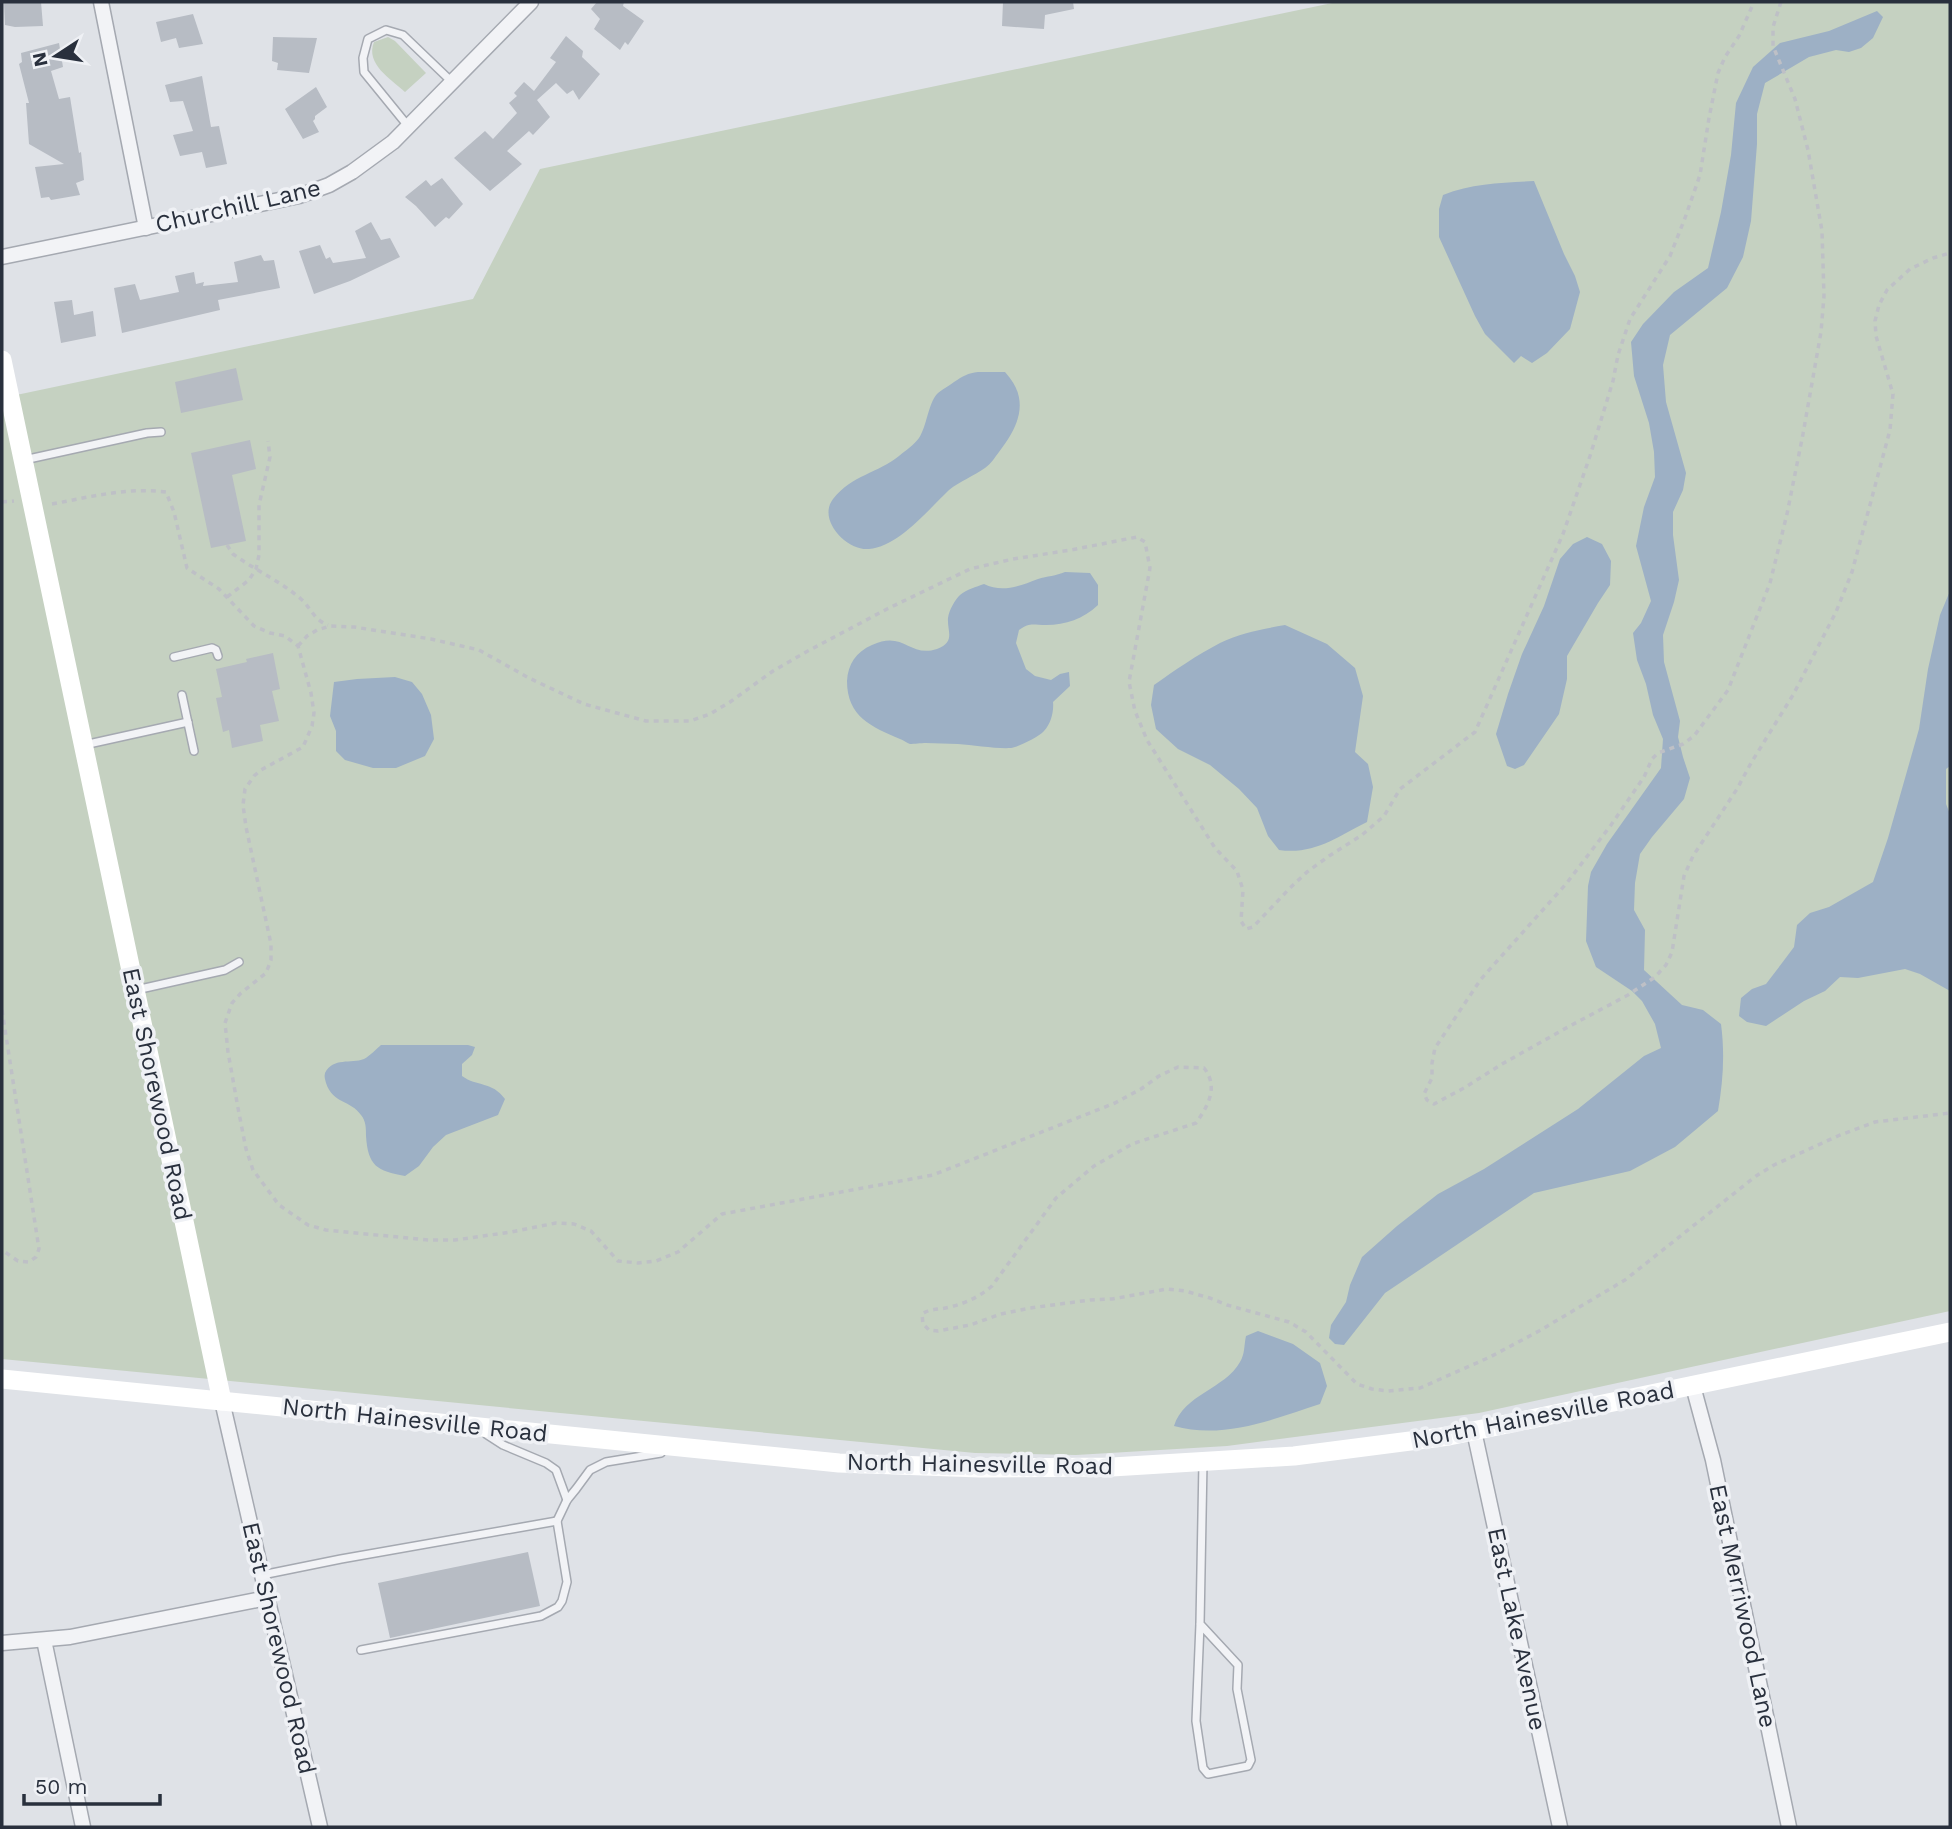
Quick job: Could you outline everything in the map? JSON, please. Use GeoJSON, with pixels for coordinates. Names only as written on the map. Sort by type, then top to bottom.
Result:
{"type":"FeatureCollection","features":[{"type":"Feature","properties":{"kind":"main road","name":"East Shorewood Road"},"geometry":{"type":"LineString","coordinates":[[2,366],[222,1401]]}},
{"type":"Feature","properties":{"kind":"main road","name":"North Hainesville Road"},"geometry":{"type":"LineString","coordinates":[[2,1379],[839,1463],[980,1468],[1112,1467],[1294,1456],[1449,1436],[1950,1332]]}},
{"type":"Feature","properties":{"kind":"street"},"geometry":{"type":"LineString","coordinates":[[101,2],[146,228]]}},
{"type":"Feature","properties":{"kind":"street","name":"Churchill Lane"},"geometry":{"type":"LineString","coordinates":[[2,257],[299,196],[329,185],[352,173],[393,142],[531,2]]}},
{"type":"Feature","properties":{"kind":"street","name":"East Merriwood Lane"},"geometry":{"type":"LineString","coordinates":[[1693,1386],[1713,1460],[1789,1827]]}},
{"type":"Feature","properties":{"kind":"street","name":"East Shorewood Road"},"geometry":{"type":"LineString","coordinates":[[222,1401],[320,1827]]}},
{"type":"Feature","properties":{"kind":"street","name":"East Lake Avenue"},"geometry":{"type":"LineString","coordinates":[[1474,1430],[1560,1827]]}},
{"type":"Feature","properties":{"kind":"street"},"geometry":{"type":"LineString","coordinates":[[2,1643],[70,1637],[267,1598]]}},
{"type":"Feature","properties":{"kind":"street"},"geometry":{"type":"LineString","coordinates":[[44,1640],[83,1827]]}},
{"type":"Feature","properties":{"kind":"lane"},"geometry":{"type":"LineString","coordinates":[[409,126],[363,72],[368,39],[386,30],[403,34],[452,82]]}},
{"type":"Feature","properties":{"kind":"lane"},"geometry":{"type":"LineString","coordinates":[[23,460],[161,432]]}},
{"type":"Feature","properties":{"kind":"lane"},"geometry":{"type":"LineString","coordinates":[[174,657],[212,649],[216,650],[218,656]]}},
{"type":"Feature","properties":{"kind":"lane"},"geometry":{"type":"LineString","coordinates":[[183,695],[194,751]]}},
{"type":"Feature","properties":{"kind":"lane"},"geometry":{"type":"LineString","coordinates":[[83,745],[188,722]]}},
{"type":"Feature","properties":{"kind":"lane"},"geometry":{"type":"LineString","coordinates":[[135,990],[225,970],[239,962]]}},
{"type":"Feature","properties":{"kind":"lane"},"geometry":{"type":"LineString","coordinates":[[474,1426],[503,1445],[547,1462],[556,1470],[567,1500]]}},
{"type":"Feature","properties":{"kind":"lane"},"geometry":{"type":"LineString","coordinates":[[361,1650],[541,1616],[558,1607],[566,1582],[557,1521],[567,1500],[590,1470],[616,1459],[691,1448]]}},
{"type":"Feature","properties":{"kind":"lane"},"geometry":{"type":"LineString","coordinates":[[1200,1624],[1238,1665],[1237,1689],[1251,1760],[1248,1766],[1208,1774],[1203,1768],[1196,1721],[1203,1461]]}},
{"type":"Feature","properties":{"kind":"lane"},"geometry":{"type":"LineString","coordinates":[[262,1575],[557,1521]]}},
{"type":"Feature","properties":{"kind":"path"},"geometry":{"type":"LineString","coordinates":[[228,545],[233,554],[303,601],[319,622],[330,626],[431,639],[479,650],[584,704],[646,721],[690,721],[710,714],[806,652],[970,569],[1137,537],[1145,542],[1150,568],[1129,682],[1135,711],[1147,740],[1214,848],[1237,871],[1243,890],[1241,921],[1245,929],[1253,927],[1307,872],[1362,835],[1384,816],[1401,789],[1475,732],[1563,534],[1590,456],[1630,319],[1670,256],[1685,218],[1700,175],[1718,73],[1725,57],[1740,36],[1754,2]]}},
{"type":"Feature","properties":{"kind":"path"},"geometry":{"type":"LineString","coordinates":[[1781,2],[1773,27],[1773,46],[1787,75],[1808,150],[1822,231],[1824,296],[1821,332],[1790,501],[1770,583],[1728,690],[1695,736],[1683,744],[1658,753],[1652,759],[1644,777],[1611,825],[1566,884],[1481,979],[1436,1048],[1432,1078],[1424,1094],[1427,1100],[1434,1104],[1446,1098],[1628,995],[1655,977],[1665,965],[1672,952],[1684,876],[1693,856],[1793,695],[1836,612],[1852,572],[1890,430],[1893,394],[1876,337],[1875,321],[1879,305],[1887,290],[1910,269],[1950,253]]}},
{"type":"Feature","properties":{"kind":"path"},"geometry":{"type":"LineString","coordinates":[[227,597],[249,580],[256,569],[259,555],[259,505],[270,457],[268,441]]}},
{"type":"Feature","properties":{"kind":"path"},"geometry":{"type":"LineString","coordinates":[[90,496],[146,489],[166,492],[174,512],[187,568],[219,589],[254,626],[285,636],[298,646],[311,692],[314,713],[312,726],[303,747],[254,776],[245,789],[243,805],[258,891],[271,944],[271,960],[267,973],[232,1003],[225,1023],[238,1108],[253,1170],[279,1205],[317,1228],[398,1238],[455,1240],[556,1223],[574,1224],[591,1231],[618,1261],[656,1261],[678,1252],[722,1214],[933,1175],[1115,1103],[1178,1067],[1192,1067],[1205,1069],[1210,1076],[1212,1095],[1196,1123],[1132,1144],[1094,1166],[1056,1198],[992,1286],[980,1296],[963,1303],[928,1310],[922,1314],[923,1324],[929,1330],[938,1331],[1030,1308],[1112,1299],[1167,1289],[1185,1291],[1289,1322],[1306,1332],[1357,1384],[1388,1391],[1420,1388],[1490,1357],[1539,1331],[1625,1280],[1756,1176],[1774,1165],[1875,1122],[1950,1113]]}},
{"type":"Feature","properties":{"kind":"path"},"geometry":{"type":"LineString","coordinates":[[298,646],[307,636],[330,626]]}},
{"type":"Feature","properties":{"kind":"path"},"geometry":{"type":"LineString","coordinates":[[2,1010],[39,1249],[29,1262],[18,1261],[2,1250]]}},
{"type":"Feature","properties":{"kind":"green space"},"geometry":{"type":"Polygon","coordinates":[[[1337,2],[1950,2],[1950,1311],[1479,1413],[1227,1446],[1076,1455],[975,1453],[2,1359],[2,398],[473,299],[540,169],[1337,2]]]}},
{"type":"Feature","properties":{"kind":"green space"},"geometry":{"type":"Polygon","coordinates":[[[388,37],[426,73],[405,92],[381,70],[373,57],[374,42],[388,37]]]}},
{"type":"Feature","properties":{"kind":"water"},"geometry":{"type":"Polygon","coordinates":[[[1877,11],[1883,17],[1873,38],[1861,48],[1849,52],[1836,50],[1809,57],[1765,83],[1757,114],[1751,221],[1743,257],[1727,288],[1670,335],[1663,365],[1666,402],[1686,473],[1683,490],[1673,512],[1679,580],[1663,635],[1664,662],[1680,721],[1678,737],[1690,778],[1684,799],[1640,854],[1634,910],[1645,930],[1644,970],[1682,1005],[1703,1010],[1721,1024],[1723,1068],[1718,1111],[1675,1147],[1630,1171],[1534,1193],[1385,1293],[1344,1345],[1335,1344],[1329,1338],[1331,1325],[1346,1302],[1362,1257],[1438,1194],[1484,1169],[1578,1109],[1644,1056],[1661,1048],[1655,1024],[1642,1001],[1596,967],[1586,941],[1591,872],[1607,844],[1661,768],[1663,739],[1637,660],[1633,633],[1651,601],[1636,546],[1644,507],[1655,477],[1649,423],[1634,376],[1631,342],[1643,324],[1674,292],[1708,268],[1731,155],[1736,103],[1753,67],[1780,43],[1829,31],[1877,11]]]}},
{"type":"Feature","properties":{"kind":"water"},"geometry":{"type":"Polygon","coordinates":[[[1534,181],[1580,292],[1570,329],[1547,353],[1532,363],[1521,356],[1514,363],[1485,334],[1475,316],[1439,237],[1439,209],[1443,195],[1454,191],[1488,184],[1534,181]]]}},
{"type":"Feature","properties":{"kind":"water"},"geometry":{"type":"Polygon","coordinates":[[[978,372],[1005,372],[1018,392],[1020,402],[1017,422],[993,460],[985,468],[949,490],[912,526],[891,542],[869,549],[860,548],[844,540],[832,525],[829,516],[833,499],[848,485],[891,462],[912,445],[922,433],[937,394],[963,376],[978,372]]]}},
{"type":"Feature","properties":{"kind":"water"},"geometry":{"type":"Polygon","coordinates":[[[1587,537],[1602,544],[1611,561],[1610,585],[1567,656],[1567,679],[1559,714],[1524,765],[1515,769],[1507,766],[1496,734],[1508,694],[1560,559],[1573,544],[1587,537]]]}},
{"type":"Feature","properties":{"kind":"water"},"geometry":{"type":"Polygon","coordinates":[[[1065,572],[1090,573],[1098,585],[1098,605],[1086,614],[1067,622],[1029,625],[1019,630],[1016,643],[1026,669],[1035,676],[1051,680],[1069,672],[1070,686],[1053,702],[1050,721],[1038,736],[1011,748],[910,744],[871,725],[856,712],[851,704],[847,681],[851,664],[861,651],[883,641],[899,642],[920,650],[937,649],[949,640],[950,612],[956,600],[966,591],[984,584],[998,588],[1011,587],[1065,572]]]}},
{"type":"Feature","properties":{"kind":"water"},"geometry":{"type":"Polygon","coordinates":[[[1950,591],[1950,766],[1946,769],[1946,804],[1950,814],[1950,991],[1905,969],[1858,978],[1840,977],[1825,991],[1804,1001],[1766,1026],[1747,1022],[1739,1016],[1741,998],[1752,989],[1766,984],[1794,947],[1797,925],[1810,913],[1829,907],[1873,882],[1919,729],[1940,615],[1950,591]]]}},
{"type":"Feature","properties":{"kind":"water"},"geometry":{"type":"Polygon","coordinates":[[[1285,625],[1327,644],[1355,668],[1363,696],[1355,752],[1368,764],[1373,787],[1367,822],[1325,844],[1292,851],[1279,850],[1268,836],[1257,808],[1239,789],[1210,765],[1178,749],[1156,729],[1151,705],[1154,685],[1203,653],[1236,637],[1285,625]]]}},
{"type":"Feature","properties":{"kind":"water"},"geometry":{"type":"Polygon","coordinates":[[[395,677],[412,682],[422,694],[431,715],[434,739],[425,756],[396,768],[373,768],[345,760],[336,751],[336,731],[330,716],[334,682],[395,677]]]}},
{"type":"Feature","properties":{"kind":"water"},"geometry":{"type":"Polygon","coordinates":[[[381,1045],[475,1047],[472,1055],[462,1064],[462,1076],[500,1093],[505,1099],[498,1115],[446,1135],[419,1166],[405,1176],[381,1169],[369,1154],[363,1117],[333,1095],[326,1083],[325,1073],[333,1065],[364,1059],[381,1045]]]}},
{"type":"Feature","properties":{"kind":"water"},"geometry":{"type":"Polygon","coordinates":[[[1258,1331],[1293,1344],[1320,1363],[1327,1386],[1320,1404],[1267,1421],[1230,1429],[1192,1430],[1174,1426],[1186,1406],[1233,1371],[1243,1356],[1246,1336],[1258,1331]]]}},
{"type":"Feature","properties":{"kind":"building"},"geometry":{"type":"Polygon","coordinates":[[[4,2],[41,2],[43,26],[5,25],[4,2]]]}},
{"type":"Feature","properties":{"kind":"building"},"geometry":{"type":"Polygon","coordinates":[[[597,2],[624,2],[623,6],[644,21],[628,45],[625,42],[620,50],[594,29],[600,19],[591,9],[597,2]]]}},
{"type":"Feature","properties":{"kind":"building"},"geometry":{"type":"Polygon","coordinates":[[[1003,2],[1073,2],[1074,9],[1045,15],[1044,29],[1002,26],[1003,2]]]}},
{"type":"Feature","properties":{"kind":"building"},"geometry":{"type":"Polygon","coordinates":[[[193,14],[203,44],[179,48],[176,38],[161,42],[156,22],[193,14]]]}},
{"type":"Feature","properties":{"kind":"building"},"geometry":{"type":"Polygon","coordinates":[[[566,36],[583,51],[582,57],[600,74],[579,100],[573,90],[567,94],[556,83],[537,100],[550,117],[533,135],[529,131],[507,151],[522,164],[490,191],[454,158],[485,131],[493,139],[517,113],[509,103],[517,96],[514,93],[524,82],[534,91],[556,62],[550,58],[566,36]]]}},
{"type":"Feature","properties":{"kind":"building"},"geometry":{"type":"Polygon","coordinates":[[[273,37],[317,38],[309,73],[277,70],[278,63],[272,61],[273,37]]]}},
{"type":"Feature","properties":{"kind":"building"},"geometry":{"type":"Polygon","coordinates":[[[59,43],[63,67],[51,71],[59,99],[70,97],[84,180],[76,183],[80,195],[51,200],[49,197],[41,198],[35,167],[64,164],[29,144],[26,103],[29,103],[19,64],[22,62],[21,53],[59,43]]]}},
{"type":"Feature","properties":{"kind":"building"},"geometry":{"type":"Polygon","coordinates":[[[202,76],[211,127],[219,126],[227,164],[206,168],[202,152],[180,156],[173,135],[193,131],[183,101],[170,102],[165,85],[202,76]]]}},
{"type":"Feature","properties":{"kind":"building"},"geometry":{"type":"Polygon","coordinates":[[[316,87],[327,107],[315,116],[313,121],[319,132],[303,139],[285,109],[316,87]]]}},
{"type":"Feature","properties":{"kind":"building"},"geometry":{"type":"Polygon","coordinates":[[[442,178],[463,204],[449,219],[446,217],[435,227],[405,197],[426,180],[431,186],[442,178]]]}},
{"type":"Feature","properties":{"kind":"building"},"geometry":{"type":"Polygon","coordinates":[[[371,222],[381,240],[390,238],[400,257],[350,281],[314,294],[299,251],[320,245],[326,259],[330,257],[333,263],[366,258],[355,231],[371,222]]]}},
{"type":"Feature","properties":{"kind":"building"},"geometry":{"type":"Polygon","coordinates":[[[261,255],[264,261],[274,260],[280,288],[218,300],[220,310],[122,333],[114,288],[135,284],[140,300],[179,292],[175,276],[194,272],[196,284],[204,282],[203,286],[238,282],[234,262],[261,255]]]}},
{"type":"Feature","properties":{"kind":"building"},"geometry":{"type":"Polygon","coordinates":[[[72,300],[74,315],[93,311],[96,336],[61,343],[54,302],[72,300]]]}},
{"type":"Feature","properties":{"kind":"building"},"geometry":{"type":"Polygon","coordinates":[[[236,368],[243,400],[181,413],[175,382],[236,368]]]}},
{"type":"Feature","properties":{"kind":"building"},"geometry":{"type":"Polygon","coordinates":[[[250,440],[256,469],[232,475],[246,541],[211,548],[191,453],[250,440]]]}},
{"type":"Feature","properties":{"kind":"building"},"geometry":{"type":"Polygon","coordinates":[[[273,653],[280,689],[272,691],[279,721],[260,725],[263,741],[232,748],[229,730],[223,732],[216,698],[222,697],[216,669],[273,653]]]}},
{"type":"Feature","properties":{"kind":"building"},"geometry":{"type":"Polygon","coordinates":[[[528,1552],[540,1606],[390,1638],[378,1583],[528,1552]]]}}]}
